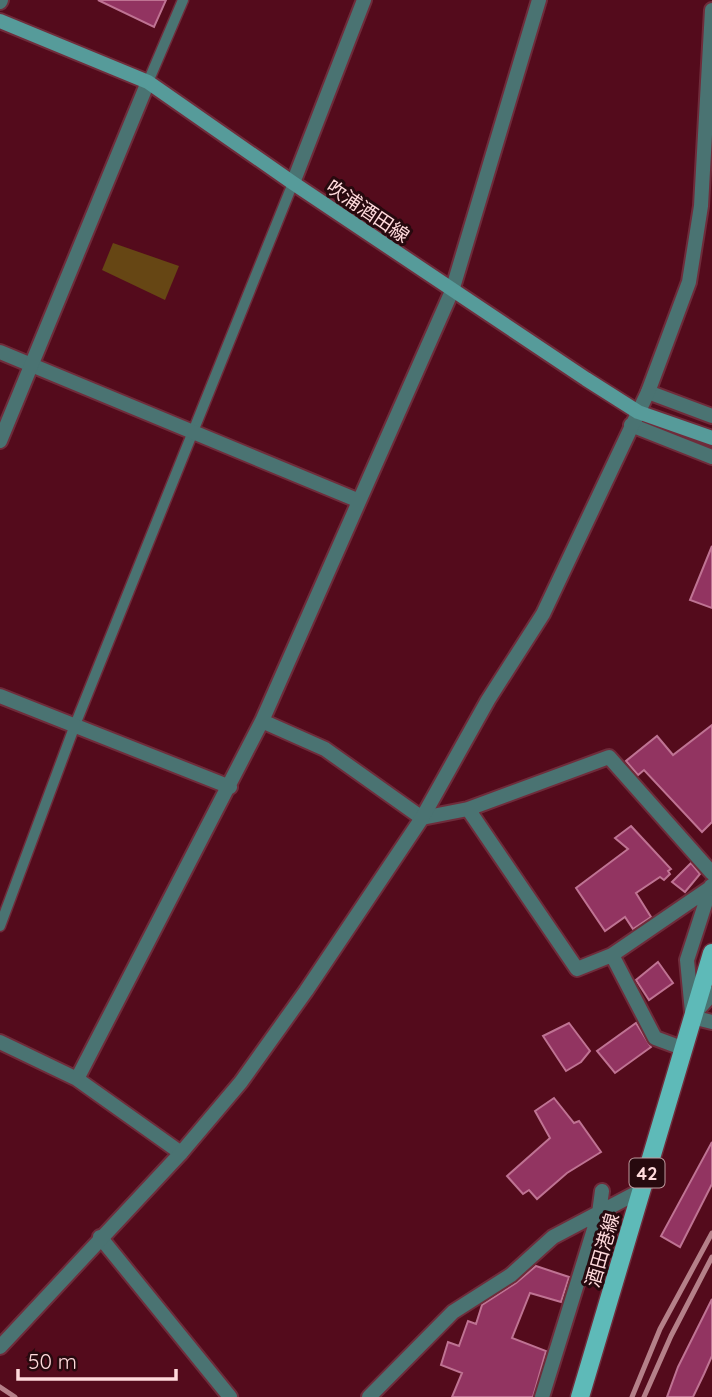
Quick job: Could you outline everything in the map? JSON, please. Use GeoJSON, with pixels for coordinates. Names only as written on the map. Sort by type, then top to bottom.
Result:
{"type":"FeatureCollection","features":[{"type":"Feature","properties":{"kind":"main road","name":"吹浦酒田線"},"geometry":{"type":"LineString","coordinates":[[0,21],[148,82],[635,418],[712,438]]}},
{"type":"Feature","properties":{"kind":"main road","name":"酒田港線"},"geometry":{"type":"LineString","coordinates":[[580,1397],[712,953]]}},
{"type":"Feature","properties":{"kind":"street"},"geometry":{"type":"LineString","coordinates":[[293,183],[364,0]]}},
{"type":"Feature","properties":{"kind":"street"},"geometry":{"type":"LineString","coordinates":[[77,1079],[262,721],[357,500],[452,291],[539,0]]}},
{"type":"Feature","properties":{"kind":"street"},"geometry":{"type":"LineString","coordinates":[[0,1347],[181,1153],[241,1082],[306,991],[422,818],[488,699],[543,614],[648,392],[689,282],[701,206],[709,119],[712,10]]}},
{"type":"Feature","properties":{"kind":"street"},"geometry":{"type":"LineString","coordinates":[[0,441],[148,82]]}},
{"type":"Feature","properties":{"kind":"street"},"geometry":{"type":"LineString","coordinates":[[0,352],[357,500]]}},
{"type":"Feature","properties":{"kind":"street"},"geometry":{"type":"LineString","coordinates":[[648,392],[712,416]]}},
{"type":"Feature","properties":{"kind":"street"},"geometry":{"type":"LineString","coordinates":[[635,418],[712,457]]}},
{"type":"Feature","properties":{"kind":"street"},"geometry":{"type":"LineString","coordinates":[[0,696],[230,787]]}},
{"type":"Feature","properties":{"kind":"street"},"geometry":{"type":"LineString","coordinates":[[262,721],[326,749],[422,818],[468,809],[609,757],[711,881]]}},
{"type":"Feature","properties":{"kind":"street"},"geometry":{"type":"LineString","coordinates":[[468,809],[576,969],[612,955],[711,881]]}},
{"type":"Feature","properties":{"kind":"street"},"geometry":{"type":"LineString","coordinates":[[692,1017],[687,960],[711,881]]}},
{"type":"Feature","properties":{"kind":"street"},"geometry":{"type":"LineString","coordinates":[[612,955],[655,1038],[682,1048]]}},
{"type":"Feature","properties":{"kind":"street"},"geometry":{"type":"LineString","coordinates":[[692,1017],[712,994]]}},
{"type":"Feature","properties":{"kind":"street"},"geometry":{"type":"LineString","coordinates":[[692,1017],[712,1022]]}},
{"type":"Feature","properties":{"kind":"street"},"geometry":{"type":"LineString","coordinates":[[0,1042],[77,1079],[181,1153]]}},
{"type":"Feature","properties":{"kind":"street"},"geometry":{"type":"LineString","coordinates":[[369,1397],[453,1312],[510,1275],[553,1237],[642,1190]]}},
{"type":"Feature","properties":{"kind":"street"},"geometry":{"type":"LineString","coordinates":[[542,1397],[599,1213],[602,1191]]}},
{"type":"Feature","properties":{"kind":"street"},"geometry":{"type":"LineString","coordinates":[[100,1237],[230,1397]]}},
{"type":"Feature","properties":{"kind":"lane"},"geometry":{"type":"LineString","coordinates":[[148,82],[183,0]]}},
{"type":"Feature","properties":{"kind":"lane"},"geometry":{"type":"LineString","coordinates":[[0,926],[75,725],[293,183]]}},
{"type":"Feature","properties":{"kind":"shaded area"},"geometry":{"type":"Polygon","coordinates":[[[113,243],[179,266],[165,300],[102,270],[113,243]]]}},
{"type":"Feature","properties":{"kind":"building"},"geometry":{"type":"Polygon","coordinates":[[[98,0],[166,0],[154,27],[98,0]]]}},
{"type":"Feature","properties":{"kind":"building"},"geometry":{"type":"Polygon","coordinates":[[[712,546],[712,608],[690,600],[712,546]]]}},
{"type":"Feature","properties":{"kind":"building"},"geometry":{"type":"Polygon","coordinates":[[[712,725],[712,822],[702,832],[644,770],[638,775],[626,761],[657,736],[673,755],[712,725]]]}},
{"type":"Feature","properties":{"kind":"building"},"geometry":{"type":"Polygon","coordinates":[[[631,826],[671,869],[668,871],[670,874],[664,880],[660,877],[636,893],[651,917],[633,929],[625,917],[605,931],[576,888],[628,849],[615,838],[631,826]]]}},
{"type":"Feature","properties":{"kind":"building"},"geometry":{"type":"Polygon","coordinates":[[[691,863],[700,874],[685,892],[672,882],[691,863]]]}},
{"type":"Feature","properties":{"kind":"building"},"geometry":{"type":"Polygon","coordinates":[[[658,962],[673,983],[649,1000],[636,980],[658,962]]]}},
{"type":"Feature","properties":{"kind":"building"},"geometry":{"type":"Polygon","coordinates":[[[569,1023],[590,1051],[581,1062],[566,1071],[543,1036],[569,1023]]]}},
{"type":"Feature","properties":{"kind":"building"},"geometry":{"type":"Polygon","coordinates":[[[636,1023],[651,1047],[615,1073],[597,1051],[636,1023]]]}},
{"type":"Feature","properties":{"kind":"building"},"geometry":{"type":"Polygon","coordinates":[[[554,1098],[574,1123],[579,1121],[601,1152],[567,1173],[537,1199],[529,1190],[523,1194],[507,1176],[550,1138],[535,1111],[554,1098]]]}},
{"type":"Feature","properties":{"kind":"building"},"geometry":{"type":"Polygon","coordinates":[[[712,1142],[712,1184],[680,1247],[661,1236],[712,1142]]]}},
{"type":"Feature","properties":{"kind":"building"},"geometry":{"type":"Polygon","coordinates":[[[536,1266],[569,1277],[561,1302],[530,1293],[512,1338],[546,1351],[533,1397],[452,1397],[462,1373],[441,1365],[448,1342],[459,1346],[468,1321],[476,1324],[482,1305],[536,1266]]]}},
{"type":"Feature","properties":{"kind":"building"},"geometry":{"type":"Polygon","coordinates":[[[712,1299],[712,1356],[704,1374],[693,1397],[667,1397],[678,1367],[712,1299]]]}},
{"type":"Feature","properties":{"kind":"railway"},"geometry":{"type":"LineString","coordinates":[[632,1397],[660,1329],[712,1233]]}},
{"type":"Feature","properties":{"kind":"railway"},"geometry":{"type":"LineString","coordinates":[[644,1397],[671,1336],[712,1257]]}},
{"type":"Feature","properties":{"kind":"railway"},"geometry":{"type":"LineString","coordinates":[[0,1387],[15,1397]]}}]}
